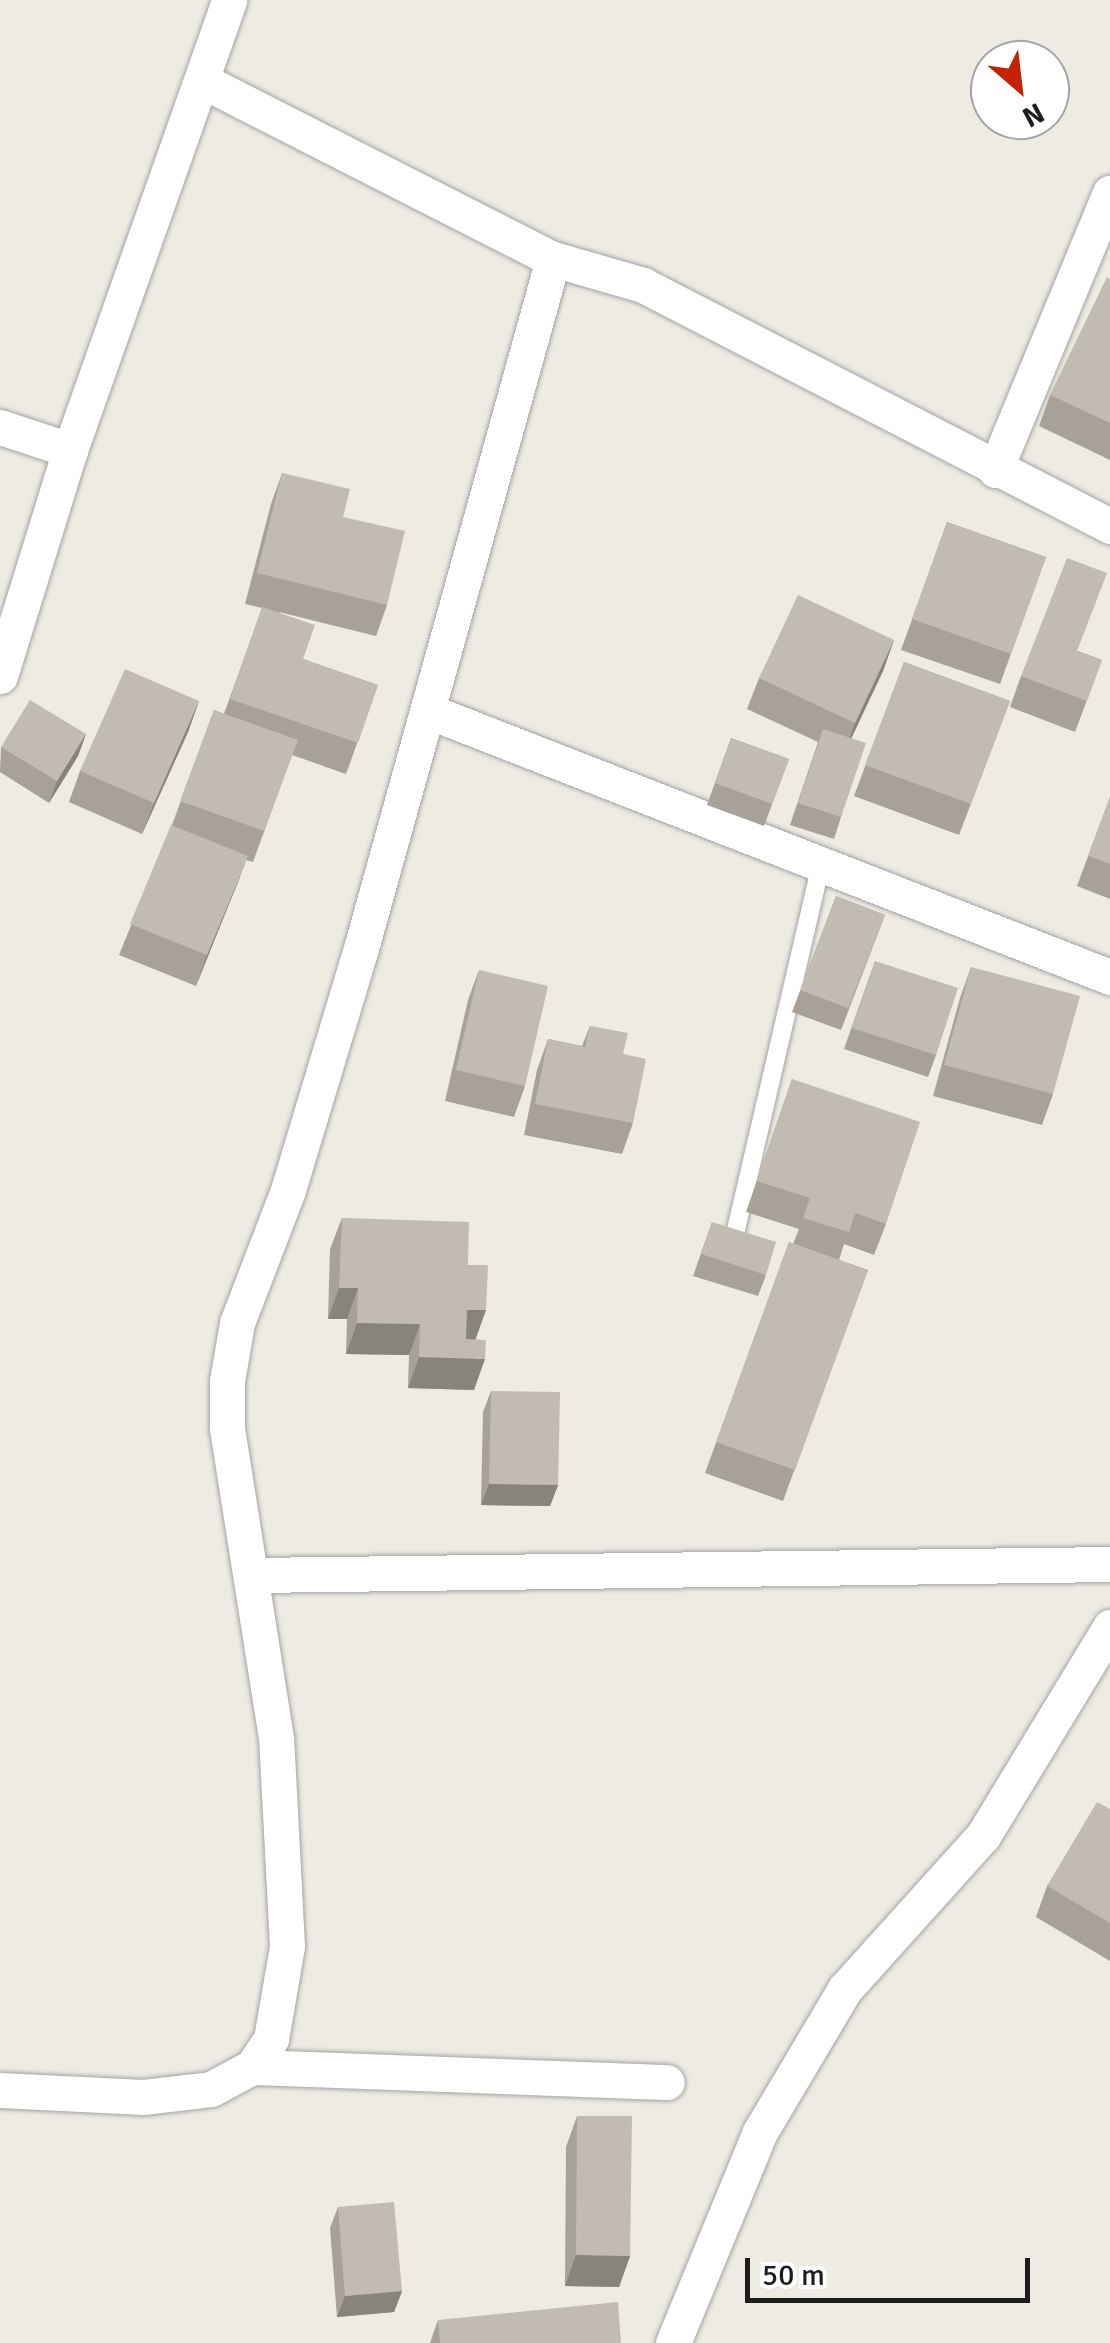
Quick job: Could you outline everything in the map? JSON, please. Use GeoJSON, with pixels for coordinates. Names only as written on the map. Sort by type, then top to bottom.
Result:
{"type":"FeatureCollection","features":[{"type":"Feature","properties":{"kind":"street"},"geometry":{"type":"LineString","coordinates":[[0,676],[70,450],[229,0]]}},
{"type":"Feature","properties":{"kind":"street"},"geometry":{"type":"LineString","coordinates":[[202,81],[553,259],[643,285],[1110,526]]}},
{"type":"Feature","properties":{"kind":"street"},"geometry":{"type":"LineString","coordinates":[[995,470],[1110,193]]}},
{"type":"Feature","properties":{"kind":"street"},"geometry":{"type":"LineString","coordinates":[[252,2068],[270,2039],[288,1946],[276,1738],[227,1429],[228,1381],[237,1323],[288,1190],[428,711],[553,259]]}},
{"type":"Feature","properties":{"kind":"street"},"geometry":{"type":"LineString","coordinates":[[0,427],[70,450]]}},
{"type":"Feature","properties":{"kind":"street"},"geometry":{"type":"LineString","coordinates":[[428,711],[1110,977]]}},
{"type":"Feature","properties":{"kind":"street"},"geometry":{"type":"LineString","coordinates":[[251,1576],[1110,1564]]}},
{"type":"Feature","properties":{"kind":"street"},"geometry":{"type":"LineString","coordinates":[[674,2343],[760,2132],[845,1989],[982,1836],[1110,1627]]}},
{"type":"Feature","properties":{"kind":"street"},"geometry":{"type":"LineString","coordinates":[[0,2090],[143,2097],[211,2089],[252,2068],[667,2082]]}},
{"type":"Feature","properties":{"kind":"lane"},"geometry":{"type":"LineString","coordinates":[[735,1234],[821,864]]}},
{"type":"Feature","properties":{"kind":"building"},"geometry":{"type":"Polygon","coordinates":[[[1107,277],[1110,279],[1110,423],[1050,395],[1107,277]]]}},
{"type":"Feature","properties":{"kind":"building"},"geometry":{"type":"Polygon","coordinates":[[[282,473],[350,489],[343,517],[405,531],[387,605],[257,573],[282,473]]]}},
{"type":"Feature","properties":{"kind":"building"},"geometry":{"type":"Polygon","coordinates":[[[947,522],[1046,557],[1011,654],[912,619],[947,522]]]}},
{"type":"Feature","properties":{"kind":"building"},"geometry":{"type":"Polygon","coordinates":[[[1067,558],[1107,573],[1077,651],[1102,660],[1087,701],[1021,676],[1067,558]]]}},
{"type":"Feature","properties":{"kind":"building"},"geometry":{"type":"Polygon","coordinates":[[[798,595],[894,640],[855,723],[759,678],[798,595]]]}},
{"type":"Feature","properties":{"kind":"building"},"geometry":{"type":"Polygon","coordinates":[[[262,607],[315,625],[303,659],[378,685],[358,743],[230,699],[262,607]]]}},
{"type":"Feature","properties":{"kind":"building"},"geometry":{"type":"Polygon","coordinates":[[[904,662],[1010,701],[971,804],[865,765],[904,662]]]}},
{"type":"Feature","properties":{"kind":"building"},"geometry":{"type":"Polygon","coordinates":[[[125,669],[199,701],[154,803],[80,771],[125,669]]]}},
{"type":"Feature","properties":{"kind":"building"},"geometry":{"type":"Polygon","coordinates":[[[30,700],[86,734],[57,781],[1,747],[30,700]]]}},
{"type":"Feature","properties":{"kind":"building"},"geometry":{"type":"Polygon","coordinates":[[[214,710],[298,740],[264,831],[180,801],[214,710]]]}},
{"type":"Feature","properties":{"kind":"building"},"geometry":{"type":"Polygon","coordinates":[[[823,729],[866,743],[841,817],[798,803],[823,729]]]}},
{"type":"Feature","properties":{"kind":"building"},"geometry":{"type":"Polygon","coordinates":[[[731,738],[789,759],[772,804],[715,783],[731,738]]]}},
{"type":"Feature","properties":{"kind":"building"},"geometry":{"type":"Polygon","coordinates":[[[1110,797],[1110,864],[1088,856],[1110,797]]]}},
{"type":"Feature","properties":{"kind":"building"},"geometry":{"type":"Polygon","coordinates":[[[171,825],[248,856],[207,955],[130,924],[171,825]]]}},
{"type":"Feature","properties":{"kind":"building"},"geometry":{"type":"Polygon","coordinates":[[[836,896],[885,915],[848,1008],[800,990],[836,896]]]}},
{"type":"Feature","properties":{"kind":"building"},"geometry":{"type":"Polygon","coordinates":[[[875,961],[958,988],[936,1055],[852,1028],[875,961]]]}},
{"type":"Feature","properties":{"kind":"building"},"geometry":{"type":"Polygon","coordinates":[[[971,967],[1080,996],[1053,1094],[944,1065],[971,967]]]}},
{"type":"Feature","properties":{"kind":"building"},"geometry":{"type":"Polygon","coordinates":[[[479,970],[548,986],[525,1086],[456,1070],[479,970]]]}},
{"type":"Feature","properties":{"kind":"building"},"geometry":{"type":"Polygon","coordinates":[[[590,1026],[628,1033],[623,1054],[646,1059],[633,1123],[535,1104],[548,1039],[585,1047],[590,1026]]]}},
{"type":"Feature","properties":{"kind":"building"},"geometry":{"type":"Polygon","coordinates":[[[792,1079],[920,1122],[886,1224],[855,1213],[849,1232],[803,1218],[810,1198],[757,1181],[792,1079]]]}},
{"type":"Feature","properties":{"kind":"building"},"geometry":{"type":"Polygon","coordinates":[[[342,1218],[469,1222],[468,1265],[488,1265],[486,1310],[467,1310],[466,1339],[486,1340],[485,1359],[419,1357],[420,1324],[357,1323],[358,1288],[339,1288],[342,1218]]]}},
{"type":"Feature","properties":{"kind":"building"},"geometry":{"type":"Polygon","coordinates":[[[712,1222],[776,1242],[766,1275],[701,1254],[712,1222]]]}},
{"type":"Feature","properties":{"kind":"building"},"geometry":{"type":"Polygon","coordinates":[[[789,1242],[868,1270],[795,1470],[716,1442],[789,1242]]]}},
{"type":"Feature","properties":{"kind":"building"},"geometry":{"type":"Polygon","coordinates":[[[491,1391],[560,1392],[558,1485],[489,1484],[491,1391]]]}},
{"type":"Feature","properties":{"kind":"building"},"geometry":{"type":"Polygon","coordinates":[[[1097,1802],[1110,1809],[1110,1923],[1047,1886],[1097,1802]]]}},
{"type":"Feature","properties":{"kind":"building"},"geometry":{"type":"Polygon","coordinates":[[[577,2116],[632,2116],[630,2256],[576,2255],[577,2116]]]}},
{"type":"Feature","properties":{"kind":"building"},"geometry":{"type":"Polygon","coordinates":[[[394,2202],[402,2291],[345,2296],[338,2207],[394,2202]]]}},
{"type":"Feature","properties":{"kind":"building"},"geometry":{"type":"Polygon","coordinates":[[[618,2302],[621,2343],[440,2343],[438,2320],[618,2302]]]}}]}
